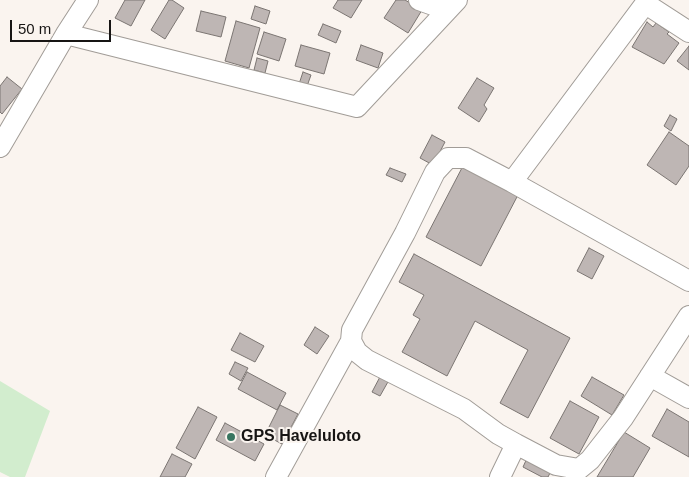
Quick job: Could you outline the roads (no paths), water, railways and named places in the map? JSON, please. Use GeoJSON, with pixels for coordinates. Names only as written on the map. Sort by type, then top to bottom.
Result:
{"type":"FeatureCollection","features":[{"type":"Feature","properties":{"kind":"street"},"geometry":{"type":"LineString","coordinates":[[0,147],[88,0]]}},
{"type":"Feature","properties":{"kind":"street"},"geometry":{"type":"LineString","coordinates":[[419,0],[452,5]]}},
{"type":"Feature","properties":{"kind":"street"},"geometry":{"type":"LineString","coordinates":[[512,182],[647,2],[689,32]]}},
{"type":"Feature","properties":{"kind":"street"},"geometry":{"type":"LineString","coordinates":[[66,34],[357,107],[452,5]]}},
{"type":"Feature","properties":{"kind":"street"},"geometry":{"type":"LineString","coordinates":[[276,477],[351,341],[352,330],[405,233],[434,172],[448,158],[466,158],[689,281]]}},
{"type":"Feature","properties":{"kind":"street"},"geometry":{"type":"LineString","coordinates":[[351,341],[357,352],[367,360],[464,409],[498,434],[556,465],[578,469],[590,460],[624,418],[689,316]]}},
{"type":"Feature","properties":{"kind":"street"},"geometry":{"type":"LineString","coordinates":[[650,376],[689,398]]}},
{"type":"Feature","properties":{"kind":"street"},"geometry":{"type":"LineString","coordinates":[[500,477],[516,444]]}},
{"type":"Feature","properties":{"kind":"place","name":"GPS Haveluloto"},"geometry":{"type":"Point","coordinates":[231,437]}}]}
